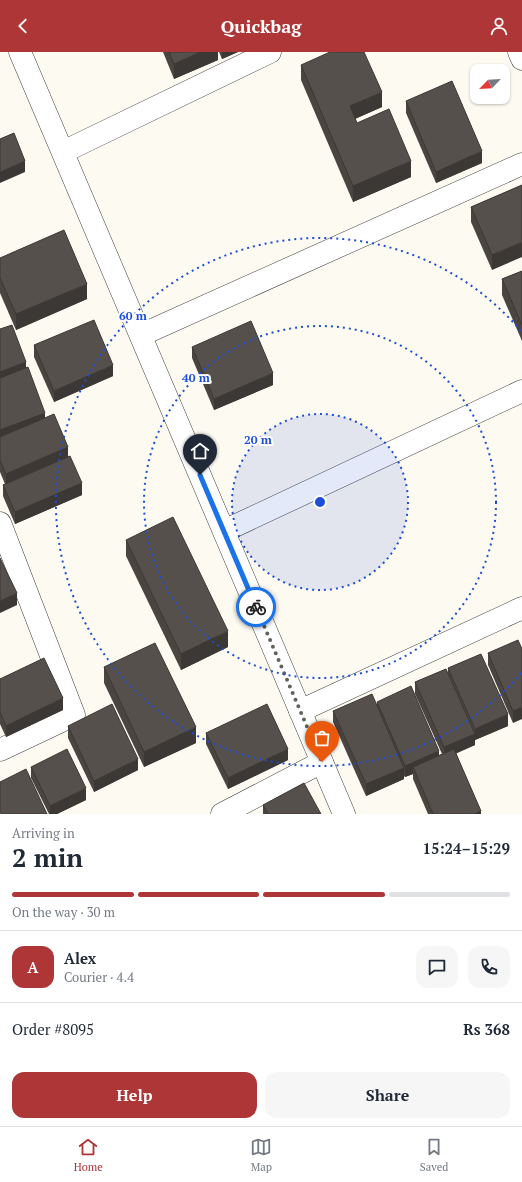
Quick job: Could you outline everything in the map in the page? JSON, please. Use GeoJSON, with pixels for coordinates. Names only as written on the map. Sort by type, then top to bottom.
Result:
{"type":"FeatureCollection","features":[{"type":"Feature","properties":{"kind":"street"},"geometry":{"type":"LineString","coordinates":[[20,52],[344,814]]}},
{"type":"Feature","properties":{"kind":"street"},"geometry":{"type":"LineString","coordinates":[[63,152],[270,52]]}},
{"type":"Feature","properties":{"kind":"street"},"geometry":{"type":"LineString","coordinates":[[519,52],[522,59]]}},
{"type":"Feature","properties":{"kind":"street"},"geometry":{"type":"LineString","coordinates":[[140,335],[522,164]]}},
{"type":"Feature","properties":{"kind":"street"},"geometry":{"type":"LineString","coordinates":[[224,531],[522,391]]}},
{"type":"Feature","properties":{"kind":"street"},"geometry":{"type":"LineString","coordinates":[[0,523],[74,715],[0,750]]}},
{"type":"Feature","properties":{"kind":"street"},"geometry":{"type":"LineString","coordinates":[[300,711],[522,608]]}},
{"type":"Feature","properties":{"kind":"street"},"geometry":{"type":"LineString","coordinates":[[222,814],[322,762]]}},
{"type":"Feature","properties":{"kind":"building"},"geometry":{"type":"Polygon","coordinates":[[[169,52],[201,52],[174,64],[169,52]]]}},
{"type":"Feature","properties":{"kind":"building"},"geometry":{"type":"Polygon","coordinates":[[[330,52],[364,52],[382,92],[350,106],[357,123],[389,109],[411,161],[353,186],[301,65],[330,52]]]}},
{"type":"Feature","properties":{"kind":"building"},"geometry":{"type":"Polygon","coordinates":[[[452,81],[482,151],[436,172],[406,101],[452,81]]]}},
{"type":"Feature","properties":{"kind":"building"},"geometry":{"type":"Polygon","coordinates":[[[14,133],[25,161],[0,172],[0,139],[14,133]]]}},
{"type":"Feature","properties":{"kind":"building"},"geometry":{"type":"Polygon","coordinates":[[[522,185],[522,242],[492,255],[471,207],[522,185]]]}},
{"type":"Feature","properties":{"kind":"building"},"geometry":{"type":"Polygon","coordinates":[[[64,230],[87,284],[16,314],[0,278],[0,258],[64,230]]]}},
{"type":"Feature","properties":{"kind":"building"},"geometry":{"type":"Polygon","coordinates":[[[522,271],[522,325],[502,279],[522,271]]]}},
{"type":"Feature","properties":{"kind":"building"},"geometry":{"type":"Polygon","coordinates":[[[94,320],[113,365],[54,391],[34,345],[94,320]]]}},
{"type":"Feature","properties":{"kind":"building"},"geometry":{"type":"Polygon","coordinates":[[[251,321],[273,373],[214,399],[192,347],[251,321]]]}},
{"type":"Feature","properties":{"kind":"building"},"geometry":{"type":"Polygon","coordinates":[[[12,325],[26,362],[0,372],[0,329],[12,325]]]}},
{"type":"Feature","properties":{"kind":"building"},"geometry":{"type":"Polygon","coordinates":[[[28,367],[45,413],[0,430],[0,378],[28,367]]]}},
{"type":"Feature","properties":{"kind":"building"},"geometry":{"type":"Polygon","coordinates":[[[54,414],[68,447],[6,474],[0,460],[0,437],[54,414]]]}},
{"type":"Feature","properties":{"kind":"building"},"geometry":{"type":"Polygon","coordinates":[[[70,456],[82,483],[15,512],[3,485],[70,456]]]}},
{"type":"Feature","properties":{"kind":"building"},"geometry":{"type":"Polygon","coordinates":[[[173,517],[228,631],[181,654],[126,540],[173,517]]]}},
{"type":"Feature","properties":{"kind":"building"},"geometry":{"type":"Polygon","coordinates":[[[0,558],[17,593],[0,601],[0,558]]]}},
{"type":"Feature","properties":{"kind":"building"},"geometry":{"type":"Polygon","coordinates":[[[518,640],[522,649],[522,707],[513,711],[488,653],[518,640]]]}},
{"type":"Feature","properties":{"kind":"building"},"geometry":{"type":"Polygon","coordinates":[[[155,643],[196,727],[144,752],[104,667],[155,643]]]}},
{"type":"Feature","properties":{"kind":"building"},"geometry":{"type":"Polygon","coordinates":[[[481,654],[508,714],[475,729],[448,668],[481,654]]]}},
{"type":"Feature","properties":{"kind":"building"},"geometry":{"type":"Polygon","coordinates":[[[44,658],[63,698],[6,726],[0,712],[0,679],[44,658]]]}},
{"type":"Feature","properties":{"kind":"building"},"geometry":{"type":"Polygon","coordinates":[[[446,669],[475,734],[444,747],[415,682],[446,669]]]}},
{"type":"Feature","properties":{"kind":"building"},"geometry":{"type":"Polygon","coordinates":[[[411,686],[439,751],[405,766],[377,702],[411,686]]]}},
{"type":"Feature","properties":{"kind":"building"},"geometry":{"type":"Polygon","coordinates":[[[372,694],[404,768],[366,784],[333,711],[372,694]]]}},
{"type":"Feature","properties":{"kind":"building"},"geometry":{"type":"Polygon","coordinates":[[[112,704],[138,759],[94,781],[68,726],[112,704]]]}},
{"type":"Feature","properties":{"kind":"building"},"geometry":{"type":"Polygon","coordinates":[[[267,704],[288,749],[228,778],[206,733],[267,704]]]}},
{"type":"Feature","properties":{"kind":"building"},"geometry":{"type":"Polygon","coordinates":[[[67,749],[86,788],[50,806],[31,767],[67,749]]]}},
{"type":"Feature","properties":{"kind":"building"},"geometry":{"type":"Polygon","coordinates":[[[454,749],[481,811],[474,814],[433,814],[413,767],[454,749]]]}},
{"type":"Feature","properties":{"kind":"building"},"geometry":{"type":"Polygon","coordinates":[[[26,769],[47,814],[1,814],[0,782],[26,769]]]}},
{"type":"Feature","properties":{"kind":"building"},"geometry":{"type":"Polygon","coordinates":[[[304,783],[321,814],[268,814],[263,805],[304,783]]]}},
{"type":"Feature","properties":{"kind":"way so far"},"geometry":{"type":"LineString","coordinates":[[256,607],[322,762]]}},
{"type":"Feature","properties":{"kind":"route"},"geometry":{"type":"LineString","coordinates":[[200,475],[256,607]]}}]}
